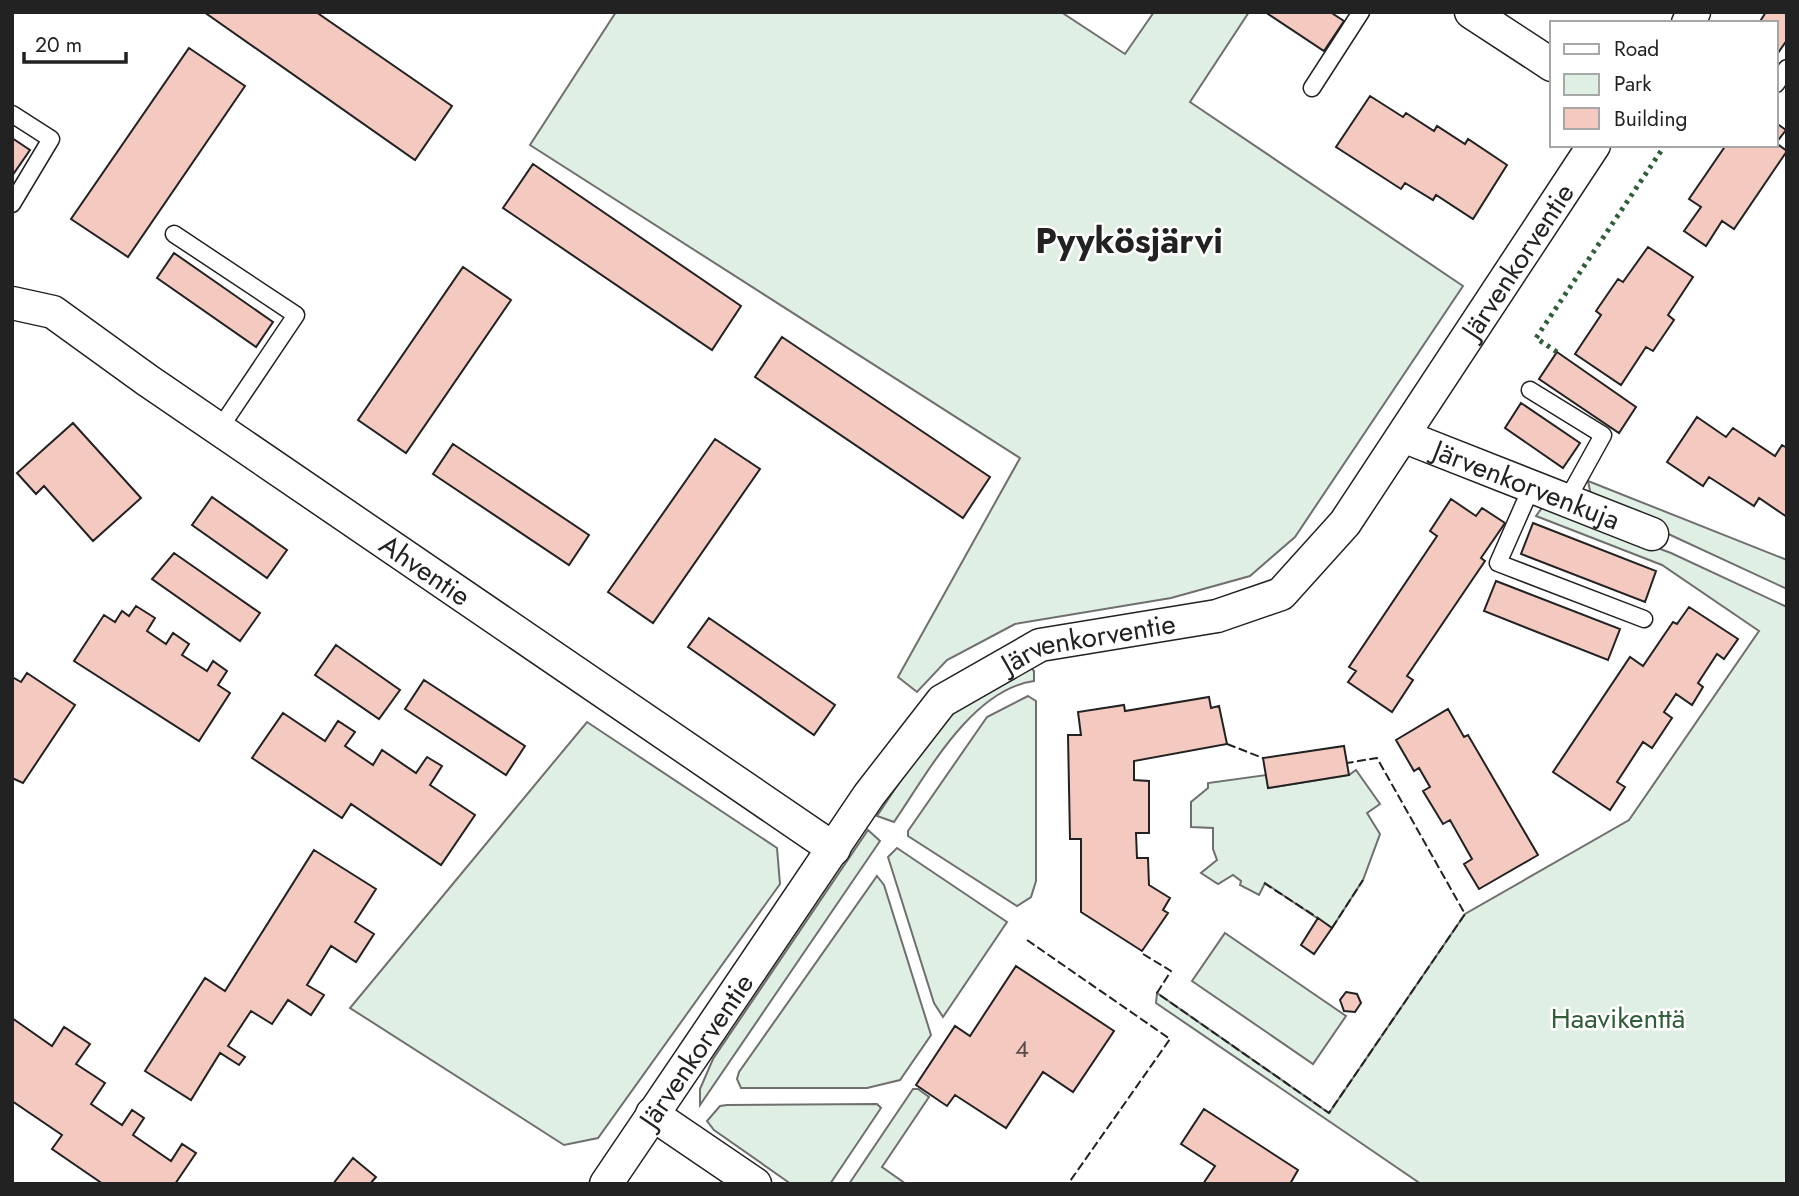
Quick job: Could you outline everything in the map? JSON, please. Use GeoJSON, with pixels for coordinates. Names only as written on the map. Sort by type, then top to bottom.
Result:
{"type":"FeatureCollection","features":[{"type":"Feature","properties":{"kind":"street"},"geometry":{"type":"LineString","coordinates":[[1471,12],[1550,64]]}},
{"type":"Feature","properties":{"kind":"street","name":"Järvenkorventie"},"geometry":{"type":"LineString","coordinates":[[606,1184],[870,795],[942,701],[1040,645],[1217,616],[1281,594],[1345,523],[1593,147]]}},
{"type":"Feature","properties":{"kind":"street","name":"Ahventie"},"geometry":{"type":"LineString","coordinates":[[14,297],[53,312],[834,849]]}},
{"type":"Feature","properties":{"kind":"street","name":"Järvenkorvenkuja"},"geometry":{"type":"LineString","coordinates":[[1403,436],[1652,534]]}},
{"type":"Feature","properties":{"kind":"street"},"geometry":{"type":"LineString","coordinates":[[652,1114],[755,1184]]}},
{"type":"Feature","properties":{"kind":"lane"},"geometry":{"type":"LineString","coordinates":[[1312,88],[1361,12]]}},
{"type":"Feature","properties":{"kind":"lane"},"geometry":{"type":"LineString","coordinates":[[12,114],[51,139],[12,204]]}},
{"type":"Feature","properties":{"kind":"lane"},"geometry":{"type":"LineString","coordinates":[[174,234],[296,316],[219,428]]}},
{"type":"Feature","properties":{"kind":"lane"},"geometry":{"type":"LineString","coordinates":[[1530,390],[1603,435],[1567,500]]}},
{"type":"Feature","properties":{"kind":"lane"},"geometry":{"type":"LineString","coordinates":[[1532,486],[1498,563],[1644,619]]}},
{"type":"Feature","properties":{"kind":"green space"},"geometry":{"type":"Polygon","coordinates":[[[616,12],[1061,12],[1125,54],[1154,12],[1249,12],[1190,102],[1463,286],[1295,537],[1250,576],[1171,598],[1015,624],[947,660],[917,692],[898,677],[1020,458],[530,145],[616,12]]]}},
{"type":"Feature","properties":{"kind":"green space"},"geometry":{"type":"Polygon","coordinates":[[[1588,481],[1787,560],[1787,589],[1664,532],[1664,523],[1591,496],[1588,481]]]}},
{"type":"Feature","properties":{"kind":"green space","name":"Haavikenttä"},"geometry":{"type":"Polygon","coordinates":[[[1544,505],[1671,553],[1787,607],[1787,1184],[1421,1184],[1156,1003],[1157,993],[1329,1113],[1465,914],[1629,820],[1759,631],[1662,565],[1536,516],[1544,505]]]}},
{"type":"Feature","properties":{"kind":"green space"},"geometry":{"type":"Polygon","coordinates":[[[1031,668],[1034,671],[1034,681],[1011,688],[990,700],[953,737],[894,822],[877,816],[933,732],[954,708],[1031,668]]]}},
{"type":"Feature","properties":{"kind":"green space"},"geometry":{"type":"Polygon","coordinates":[[[1028,696],[1036,701],[1036,881],[1031,897],[1017,906],[908,836],[908,831],[987,717],[1028,696]]]}},
{"type":"Feature","properties":{"kind":"green space"},"geometry":{"type":"Polygon","coordinates":[[[587,722],[777,848],[780,884],[598,1138],[564,1145],[350,1008],[587,722]]]}},
{"type":"Feature","properties":{"kind":"green space"},"geometry":{"type":"Polygon","coordinates":[[[1356,770],[1380,804],[1367,813],[1380,834],[1363,880],[1332,928],[1265,883],[1259,895],[1240,885],[1241,881],[1233,875],[1218,884],[1201,873],[1217,860],[1213,849],[1213,828],[1191,827],[1191,802],[1208,788],[1208,783],[1266,775],[1269,788],[1349,775],[1356,770]]]}},
{"type":"Feature","properties":{"kind":"green space"},"geometry":{"type":"Polygon","coordinates":[[[868,830],[880,841],[700,1105],[700,1089],[713,1059],[868,830]]]}},
{"type":"Feature","properties":{"kind":"green space"},"geometry":{"type":"Polygon","coordinates":[[[897,848],[1007,922],[943,1017],[934,1003],[888,857],[897,848]]]}},
{"type":"Feature","properties":{"kind":"green space"},"geometry":{"type":"Polygon","coordinates":[[[877,876],[884,885],[931,1035],[900,1080],[867,1088],[741,1088],[737,1079],[739,1072],[877,876]]]}},
{"type":"Feature","properties":{"kind":"green space"},"geometry":{"type":"Polygon","coordinates":[[[1225,933],[1346,1016],[1313,1064],[1192,981],[1225,933]]]}},
{"type":"Feature","properties":{"kind":"green space"},"geometry":{"type":"Polygon","coordinates":[[[913,1089],[918,1089],[929,1097],[882,1167],[906,1184],[849,1184],[913,1089]]]}},
{"type":"Feature","properties":{"kind":"green space"},"geometry":{"type":"Polygon","coordinates":[[[877,1104],[881,1108],[830,1184],[791,1184],[714,1130],[707,1121],[720,1106],[727,1105],[877,1104]]]}},
{"type":"Feature","properties":{"kind":"building"},"geometry":{"type":"Polygon","coordinates":[[[204,12],[316,12],[452,106],[415,160],[204,12]]]}},
{"type":"Feature","properties":{"kind":"building"},"geometry":{"type":"Polygon","coordinates":[[[1265,12],[1330,12],[1344,21],[1324,51],[1265,12]]]}},
{"type":"Feature","properties":{"kind":"building"},"geometry":{"type":"Polygon","coordinates":[[[1766,12],[1787,12],[1787,40],[1778,53],[1778,21],[1760,21],[1766,12]]]}},
{"type":"Feature","properties":{"kind":"building"},"geometry":{"type":"Polygon","coordinates":[[[189,48],[245,86],[128,257],[71,219],[189,48]]]}},
{"type":"Feature","properties":{"kind":"building"},"geometry":{"type":"Polygon","coordinates":[[[1370,96],[1403,117],[1406,113],[1434,131],[1437,126],[1465,144],[1468,139],[1507,165],[1473,219],[1436,195],[1433,200],[1405,183],[1401,189],[1336,147],[1370,96]]]}},
{"type":"Feature","properties":{"kind":"building"},"geometry":{"type":"Polygon","coordinates":[[[1778,124],[1786,130],[1778,140],[1778,124]]]}},
{"type":"Feature","properties":{"kind":"building"},"geometry":{"type":"Polygon","coordinates":[[[12,138],[30,150],[12,176],[12,138]]]}},
{"type":"Feature","properties":{"kind":"building"},"geometry":{"type":"Polygon","coordinates":[[[1778,144],[1787,151],[1734,229],[1722,221],[1706,246],[1684,231],[1701,207],[1689,199],[1725,147],[1778,147],[1778,144]]]}},
{"type":"Feature","properties":{"kind":"building"},"geometry":{"type":"Polygon","coordinates":[[[533,164],[741,306],[712,350],[503,208],[533,164]]]}},
{"type":"Feature","properties":{"kind":"building"},"geometry":{"type":"Polygon","coordinates":[[[1648,247],[1693,277],[1668,315],[1674,320],[1653,351],[1646,347],[1621,385],[1575,354],[1601,315],[1596,311],[1618,279],[1623,282],[1648,247]]]}},
{"type":"Feature","properties":{"kind":"building"},"geometry":{"type":"Polygon","coordinates":[[[174,253],[273,322],[256,347],[157,278],[174,253]]]}},
{"type":"Feature","properties":{"kind":"building"},"geometry":{"type":"Polygon","coordinates":[[[463,267],[511,300],[406,453],[358,420],[463,267]]]}},
{"type":"Feature","properties":{"kind":"building"},"geometry":{"type":"Polygon","coordinates":[[[782,337],[990,477],[963,518],[755,377],[782,337]]]}},
{"type":"Feature","properties":{"kind":"building"},"geometry":{"type":"Polygon","coordinates":[[[1557,352],[1636,407],[1619,433],[1539,379],[1557,352]]]}},
{"type":"Feature","properties":{"kind":"building"},"geometry":{"type":"Polygon","coordinates":[[[1521,403],[1580,443],[1563,468],[1505,428],[1521,403]]]}},
{"type":"Feature","properties":{"kind":"building"},"geometry":{"type":"Polygon","coordinates":[[[1697,417],[1726,437],[1733,428],[1775,456],[1782,445],[1787,448],[1787,517],[1759,498],[1754,506],[1709,477],[1703,486],[1667,462],[1697,417]]]}},
{"type":"Feature","properties":{"kind":"building"},"geometry":{"type":"Polygon","coordinates":[[[73,423],[141,498],[93,541],[44,486],[36,494],[17,473],[73,423]]]}},
{"type":"Feature","properties":{"kind":"building"},"geometry":{"type":"Polygon","coordinates":[[[715,439],[760,469],[653,623],[608,592],[715,439]]]}},
{"type":"Feature","properties":{"kind":"building"},"geometry":{"type":"Polygon","coordinates":[[[453,444],[589,535],[569,565],[433,474],[453,444]]]}},
{"type":"Feature","properties":{"kind":"building"},"geometry":{"type":"Polygon","coordinates":[[[212,497],[287,550],[267,578],[192,525],[212,497]]]}},
{"type":"Feature","properties":{"kind":"building"},"geometry":{"type":"Polygon","coordinates":[[[1451,499],[1476,516],[1482,508],[1505,523],[1481,558],[1485,561],[1407,676],[1413,680],[1392,712],[1348,682],[1356,671],[1349,667],[1437,536],[1430,531],[1451,499]]]}},
{"type":"Feature","properties":{"kind":"building"},"geometry":{"type":"Polygon","coordinates":[[[1533,523],[1656,571],[1645,602],[1521,554],[1533,523]]]}},
{"type":"Feature","properties":{"kind":"building"},"geometry":{"type":"Polygon","coordinates":[[[174,553],[260,613],[240,641],[152,579],[174,553]]]}},
{"type":"Feature","properties":{"kind":"building"},"geometry":{"type":"Polygon","coordinates":[[[1496,581],[1620,629],[1608,660],[1484,611],[1496,581]]]}},
{"type":"Feature","properties":{"kind":"building"},"geometry":{"type":"Polygon","coordinates":[[[136,606],[155,618],[147,631],[166,644],[173,633],[189,644],[182,655],[207,671],[213,661],[227,671],[218,685],[230,693],[199,741],[74,661],[104,615],[115,622],[122,611],[129,616],[136,606]]]}},
{"type":"Feature","properties":{"kind":"building"},"geometry":{"type":"Polygon","coordinates":[[[1689,607],[1738,639],[1724,659],[1717,654],[1698,683],[1703,687],[1692,705],[1676,694],[1664,712],[1672,718],[1652,748],[1643,742],[1617,782],[1625,787],[1610,810],[1553,772],[1630,657],[1643,666],[1673,622],[1677,624],[1689,607]]]}},
{"type":"Feature","properties":{"kind":"building"},"geometry":{"type":"Polygon","coordinates":[[[709,618],[835,705],[814,735],[688,647],[709,618]]]}},
{"type":"Feature","properties":{"kind":"building"},"geometry":{"type":"Polygon","coordinates":[[[336,645],[400,690],[379,719],[315,675],[336,645]]]}},
{"type":"Feature","properties":{"kind":"building"},"geometry":{"type":"Polygon","coordinates":[[[27,673],[75,705],[23,783],[12,778],[12,677],[21,682],[27,673]]]}},
{"type":"Feature","properties":{"kind":"building"},"geometry":{"type":"Polygon","coordinates":[[[424,680],[525,746],[506,775],[405,709],[424,680]]]}},
{"type":"Feature","properties":{"kind":"building"},"geometry":{"type":"Polygon","coordinates":[[[1209,697],[1211,708],[1219,706],[1227,744],[1134,761],[1134,780],[1149,781],[1149,833],[1136,833],[1137,858],[1148,858],[1149,885],[1170,898],[1163,910],[1168,913],[1142,951],[1081,912],[1081,839],[1070,839],[1068,735],[1081,735],[1078,712],[1124,705],[1125,711],[1209,697]]]}},
{"type":"Feature","properties":{"kind":"building"},"geometry":{"type":"Polygon","coordinates":[[[1448,709],[1464,737],[1468,735],[1538,855],[1479,889],[1464,864],[1472,859],[1450,820],[1443,824],[1423,791],[1430,787],[1419,768],[1414,771],[1396,740],[1448,709]]]}},
{"type":"Feature","properties":{"kind":"building"},"geometry":{"type":"Polygon","coordinates":[[[283,713],[325,741],[338,721],[355,732],[345,746],[373,765],[382,750],[416,773],[427,757],[442,766],[430,785],[475,815],[441,865],[351,804],[342,818],[252,758],[283,713]]]}},
{"type":"Feature","properties":{"kind":"building"},"geometry":{"type":"Polygon","coordinates":[[[1344,746],[1349,775],[1268,788],[1263,758],[1344,746]]]}},
{"type":"Feature","properties":{"kind":"building"},"geometry":{"type":"Polygon","coordinates":[[[314,850],[376,889],[355,922],[374,934],[356,962],[331,946],[307,985],[324,995],[311,1015],[288,1000],[272,1024],[251,1011],[228,1046],[245,1057],[239,1065],[220,1053],[191,1100],[145,1071],[205,978],[225,991],[314,850]]]}},
{"type":"Feature","properties":{"kind":"building"},"geometry":{"type":"Polygon","coordinates":[[[1318,918],[1332,928],[1314,954],[1301,945],[1318,918]]]}},
{"type":"Feature","properties":{"kind":"building"},"geometry":{"type":"Polygon","coordinates":[[[1016,966],[1114,1031],[1073,1092],[1043,1072],[1006,1128],[955,1095],[947,1106],[916,1085],[955,1026],[970,1036],[1016,966]]]}},
{"type":"Feature","properties":{"kind":"building"},"geometry":{"type":"Polygon","coordinates":[[[1346,992],[1357,994],[1361,1003],[1355,1012],[1344,1011],[1340,1000],[1346,992]]]}},
{"type":"Feature","properties":{"kind":"building"},"geometry":{"type":"Polygon","coordinates":[[[12,1018],[52,1046],[64,1027],[90,1044],[76,1064],[105,1083],[91,1104],[122,1125],[132,1110],[144,1118],[133,1135],[171,1161],[182,1144],[196,1153],[175,1184],[103,1184],[52,1149],[62,1135],[12,1101],[12,1018]]]}},
{"type":"Feature","properties":{"kind":"building"},"geometry":{"type":"Polygon","coordinates":[[[1204,1109],[1298,1170],[1290,1184],[1203,1184],[1215,1166],[1181,1144],[1204,1109]]]}},
{"type":"Feature","properties":{"kind":"building"},"geometry":{"type":"Polygon","coordinates":[[[353,1158],[376,1177],[370,1184],[333,1184],[353,1158]]]}},
{"type":"Feature","properties":{"kind":"hedge"},"geometry":{"type":"LineString","coordinates":[[1557,352],[1536,338],[1664,147]]}},
{"type":"Feature","properties":{"kind":"fence"},"geometry":{"type":"LineString","coordinates":[[1227,744],[1263,758]]}},
{"type":"Feature","properties":{"kind":"fence"},"geometry":{"type":"LineString","coordinates":[[1143,954],[1171,971],[1157,993],[1329,1113],[1465,914],[1377,758],[1347,763]]}},
{"type":"Feature","properties":{"kind":"fence"},"geometry":{"type":"LineString","coordinates":[[1332,928],[1363,880]]}},
{"type":"Feature","properties":{"kind":"fence"},"geometry":{"type":"LineString","coordinates":[[1264,883],[1318,918]]}},
{"type":"Feature","properties":{"kind":"fence"},"geometry":{"type":"LineString","coordinates":[[1027,940],[1170,1039],[1068,1184]]}},
{"type":"Feature","properties":{"kind":"district","name":"Pyykösjärvi"},"geometry":{"type":"Point","coordinates":[1129,241]}}]}
